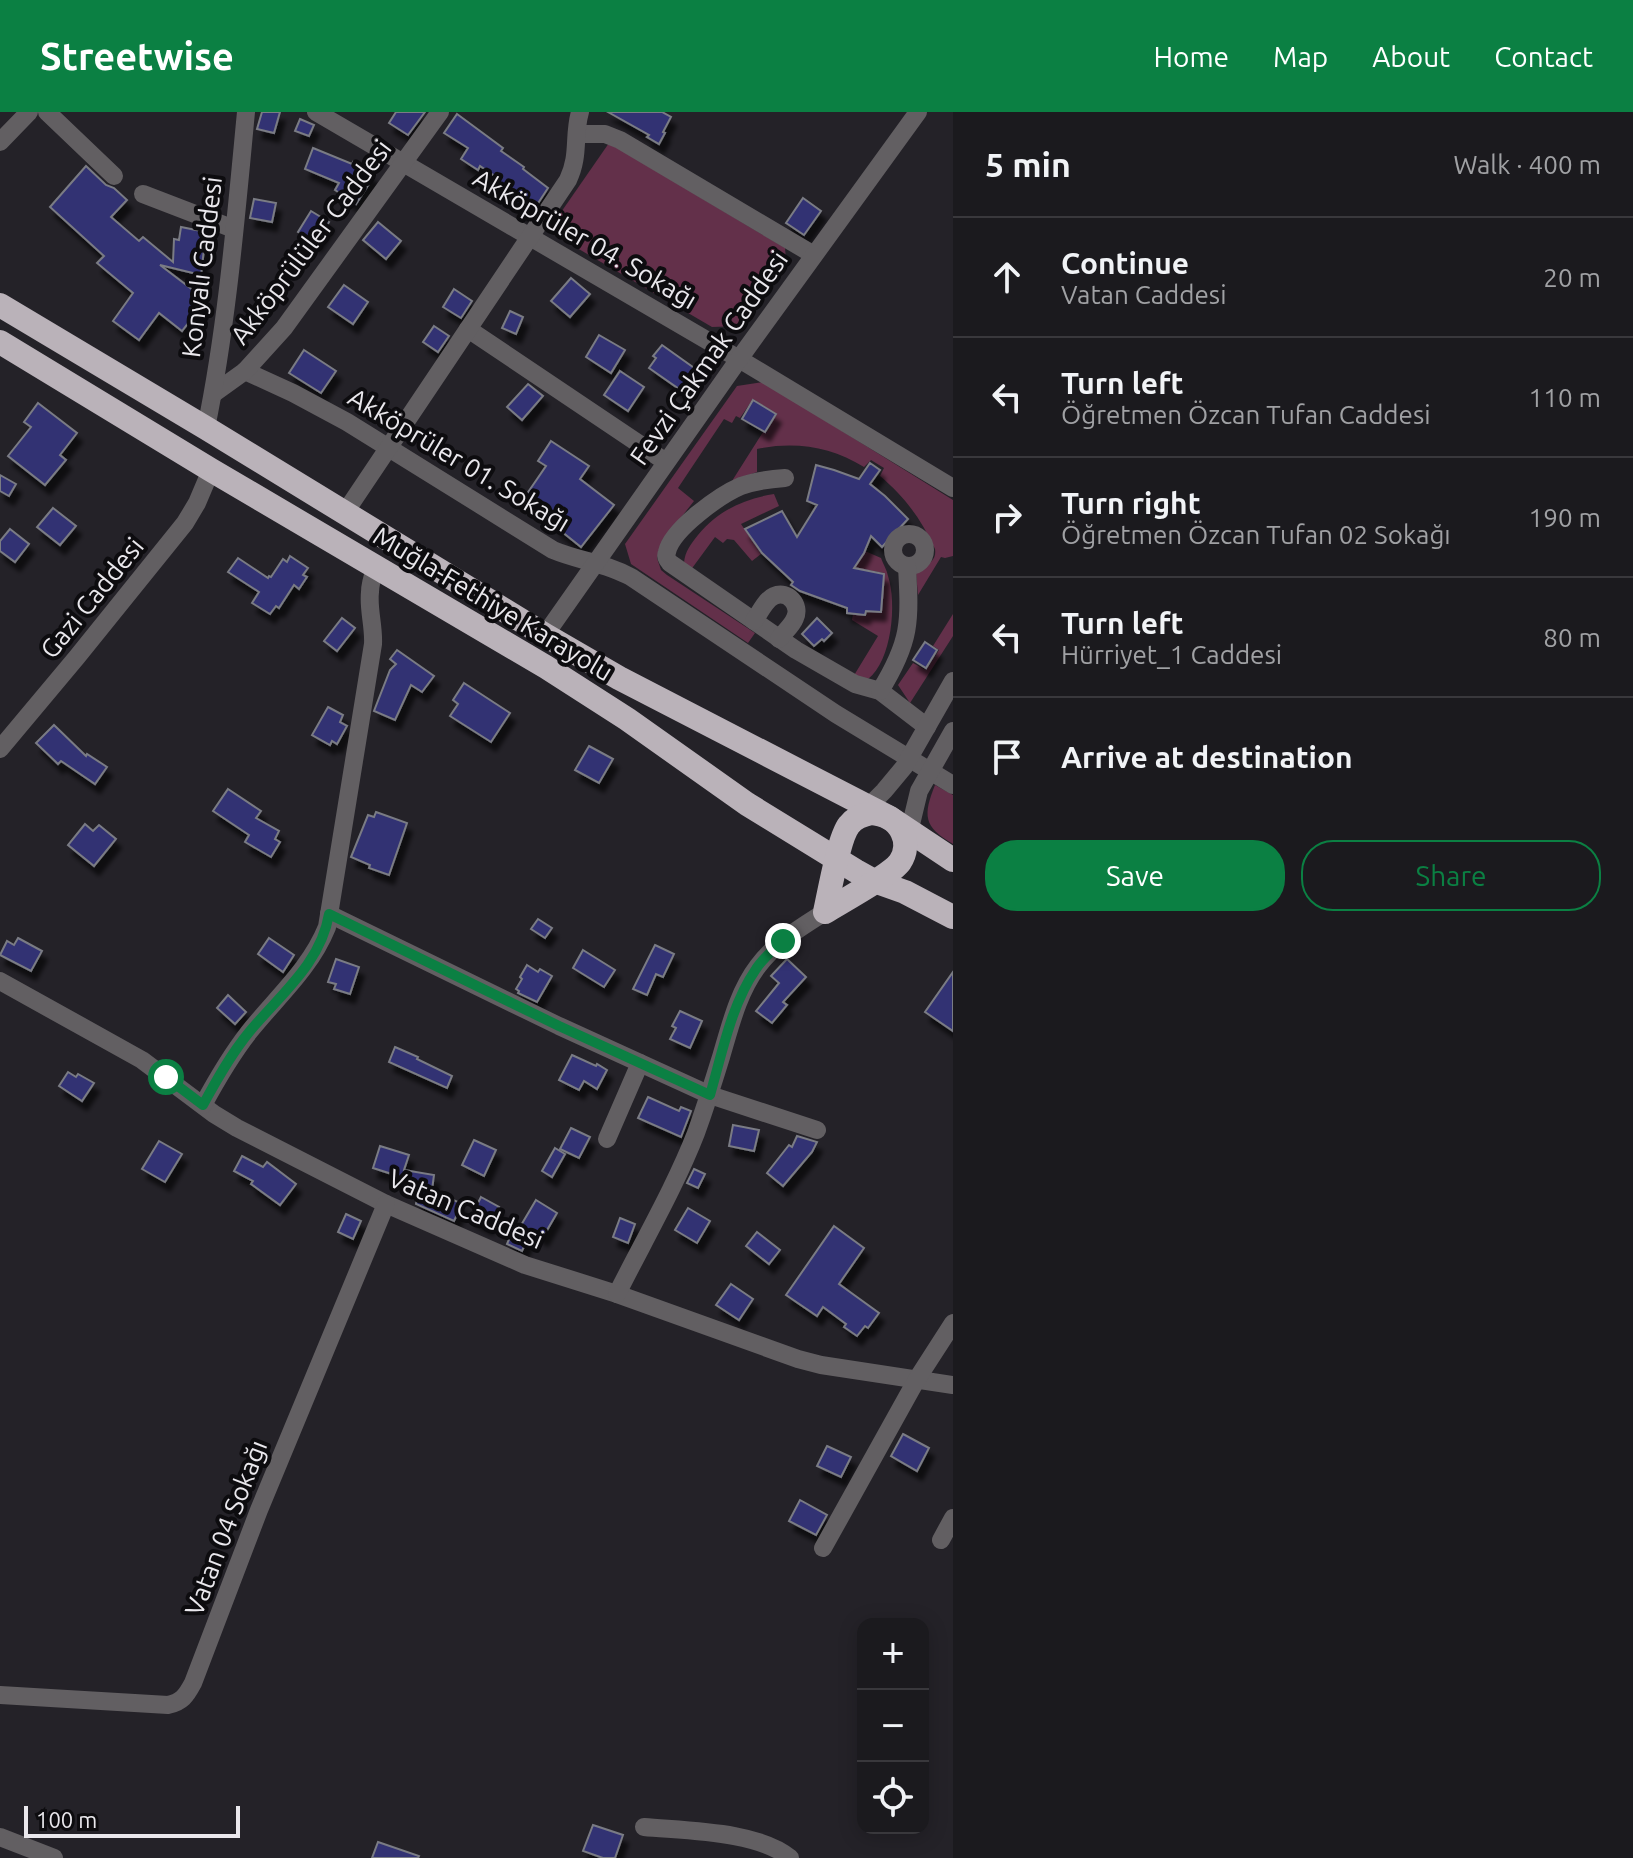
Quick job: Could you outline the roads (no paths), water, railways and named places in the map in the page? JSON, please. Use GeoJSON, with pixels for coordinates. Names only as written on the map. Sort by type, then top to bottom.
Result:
{"type":"FeatureCollection","features":[{"type":"Feature","properties":{"kind":"highway","name":"Muğla-Fethiye Karayolu"},"geometry":{"type":"LineString","coordinates":[[0,305],[545,635],[953,860]]}},
{"type":"Feature","properties":{"kind":"highway","name":"Muğla-Fethiye Karayolu"},"geometry":{"type":"LineString","coordinates":[[0,342],[558,674],[747,804],[953,917]]}},
{"type":"Feature","properties":{"kind":"highway"},"geometry":{"type":"LineString","coordinates":[[859,866],[846,829],[862,812]]}},
{"type":"Feature","properties":{"kind":"highway"},"geometry":{"type":"LineString","coordinates":[[825,912],[859,866],[899,863],[901,832]]}},
{"type":"Feature","properties":{"kind":"highway"},"geometry":{"type":"LineString","coordinates":[[825,912],[859,866]]}},
{"type":"Feature","properties":{"kind":"street"},"geometry":{"type":"LineString","coordinates":[[0,142],[29,112]]}},
{"type":"Feature","properties":{"kind":"street"},"geometry":{"type":"LineString","coordinates":[[47,112],[114,176]]}},
{"type":"Feature","properties":{"kind":"street","name":"Konyalı Caddesi"},"geometry":{"type":"LineString","coordinates":[[206,428],[234,229],[246,112]]}},
{"type":"Feature","properties":{"kind":"street","name":"Akköprüler 04. Sokağı"},"geometry":{"type":"LineString","coordinates":[[316,112],[953,488]]}},
{"type":"Feature","properties":{"kind":"street","name":"Akköprülüler Caddesi"},"geometry":{"type":"LineString","coordinates":[[213,394],[245,371],[284,328],[440,112]]}},
{"type":"Feature","properties":{"kind":"street"},"geometry":{"type":"LineString","coordinates":[[344,514],[560,193],[574,169],[580,112]]}},
{"type":"Feature","properties":{"kind":"street","name":"Fevzi Çakmak Caddesi"},"geometry":{"type":"LineString","coordinates":[[545,635],[918,112]]}},
{"type":"Feature","properties":{"kind":"street"},"geometry":{"type":"LineString","coordinates":[[578,134],[605,134],[620,140],[814,255]]}},
{"type":"Feature","properties":{"kind":"street"},"geometry":{"type":"LineString","coordinates":[[143,194],[234,229]]}},
{"type":"Feature","properties":{"kind":"street"},"geometry":{"type":"LineString","coordinates":[[468,329],[666,462]]}},
{"type":"Feature","properties":{"kind":"street","name":"Akköprüler 01. Sokağı"},"geometry":{"type":"LineString","coordinates":[[245,371],[318,405],[553,550],[631,577],[836,714],[953,785]]}},
{"type":"Feature","properties":{"kind":"street","name":"Gazi Caddesi"},"geometry":{"type":"LineString","coordinates":[[0,749],[185,523],[211,470]]}},
{"type":"Feature","properties":{"kind":"street"},"geometry":{"type":"LineString","coordinates":[[785,478],[746,484],[721,496],[680,532],[666,557],[677,570],[779,639],[844,679],[880,691],[927,727]]}},
{"type":"Feature","properties":{"kind":"street"},"geometry":{"type":"LineString","coordinates":[[203,1105],[230,1056],[292,985],[314,954],[327,927],[373,644],[369,595],[376,566]]}},
{"type":"Feature","properties":{"kind":"street"},"geometry":{"type":"LineString","coordinates":[[880,691],[896,665],[908,632],[907,566]]}},
{"type":"Feature","properties":{"kind":"street"},"geometry":{"type":"LineString","coordinates":[[754,621],[771,598],[782,595],[791,599],[796,607],[796,617],[779,639]]}},
{"type":"Feature","properties":{"kind":"street"},"geometry":{"type":"LineString","coordinates":[[862,812],[895,780],[953,681]]}},
{"type":"Feature","properties":{"kind":"street"},"geometry":{"type":"LineString","coordinates":[[901,832],[929,771],[953,731]]}},
{"type":"Feature","properties":{"kind":"street"},"geometry":{"type":"LineString","coordinates":[[617,1294],[685,1158],[710,1095],[735,1012],[753,974],[783,941],[825,912]]}},
{"type":"Feature","properties":{"kind":"street"},"geometry":{"type":"LineString","coordinates":[[329,914],[559,1026],[710,1095],[817,1130]]}},
{"type":"Feature","properties":{"kind":"street","name":"Vatan Caddesi"},"geometry":{"type":"LineString","coordinates":[[0,981],[142,1060],[225,1121],[260,1141],[386,1204],[525,1265],[617,1294],[798,1359],[953,1385]]}},
{"type":"Feature","properties":{"kind":"street"},"geometry":{"type":"LineString","coordinates":[[607,1139],[640,1063]]}},
{"type":"Feature","properties":{"kind":"street","name":"Vatan 04 Sokağı"},"geometry":{"type":"LineString","coordinates":[[0,1695],[168,1705],[186,1697],[264,1498],[386,1204]]}},
{"type":"Feature","properties":{"kind":"street"},"geometry":{"type":"LineString","coordinates":[[823,1548],[917,1379],[953,1323]]}},
{"type":"Feature","properties":{"kind":"street"},"geometry":{"type":"LineString","coordinates":[[941,1540],[953,1518]]}},
{"type":"Feature","properties":{"kind":"street"},"geometry":{"type":"LineString","coordinates":[[644,1827],[759,1841],[786,1857]]}},
{"type":"Feature","properties":{"kind":"street"},"geometry":{"type":"LineString","coordinates":[[0,1837],[54,1858]]}}]}
